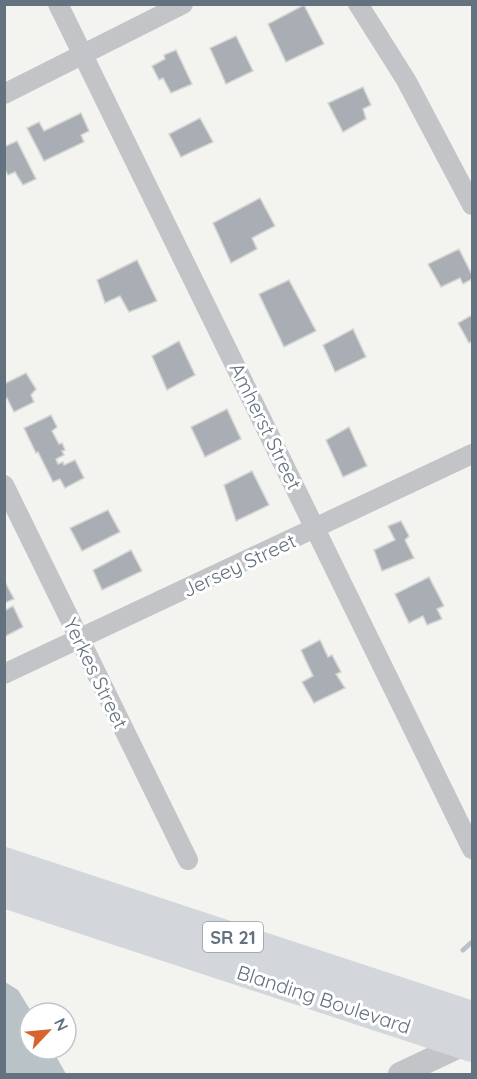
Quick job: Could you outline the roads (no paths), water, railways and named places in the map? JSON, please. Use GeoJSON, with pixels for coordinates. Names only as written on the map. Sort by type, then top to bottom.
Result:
{"type":"FeatureCollection","features":[{"type":"Feature","properties":{"kind":"main road","name":"Blanding Boulevard"},"geometry":{"type":"LineString","coordinates":[[4,862],[467,1014]]}},
{"type":"Feature","properties":{"kind":"main road","name":"Blanding Boulevard"},"geometry":{"type":"LineString","coordinates":[[4,893],[472,1047]]}},
{"type":"Feature","properties":{"kind":"street","name":"Amherst Street"},"geometry":{"type":"LineString","coordinates":[[58,4],[472,849]]}},
{"type":"Feature","properties":{"kind":"street"},"geometry":{"type":"LineString","coordinates":[[4,94],[183,4]]}},
{"type":"Feature","properties":{"kind":"street"},"geometry":{"type":"LineString","coordinates":[[358,4],[417,99],[472,205]]}},
{"type":"Feature","properties":{"kind":"street","name":"Jersey Street"},"geometry":{"type":"LineString","coordinates":[[4,674],[472,454]]}},
{"type":"Feature","properties":{"kind":"street","name":"Yerkes Street"},"geometry":{"type":"LineString","coordinates":[[4,486],[188,861]]}},
{"type":"Feature","properties":{"kind":"street"},"geometry":{"type":"LineString","coordinates":[[400,1074],[472,1040]]}},
{"type":"Feature","properties":{"kind":"waterway"},"geometry":{"type":"LineString","coordinates":[[463,950],[472,942]]}}]}
